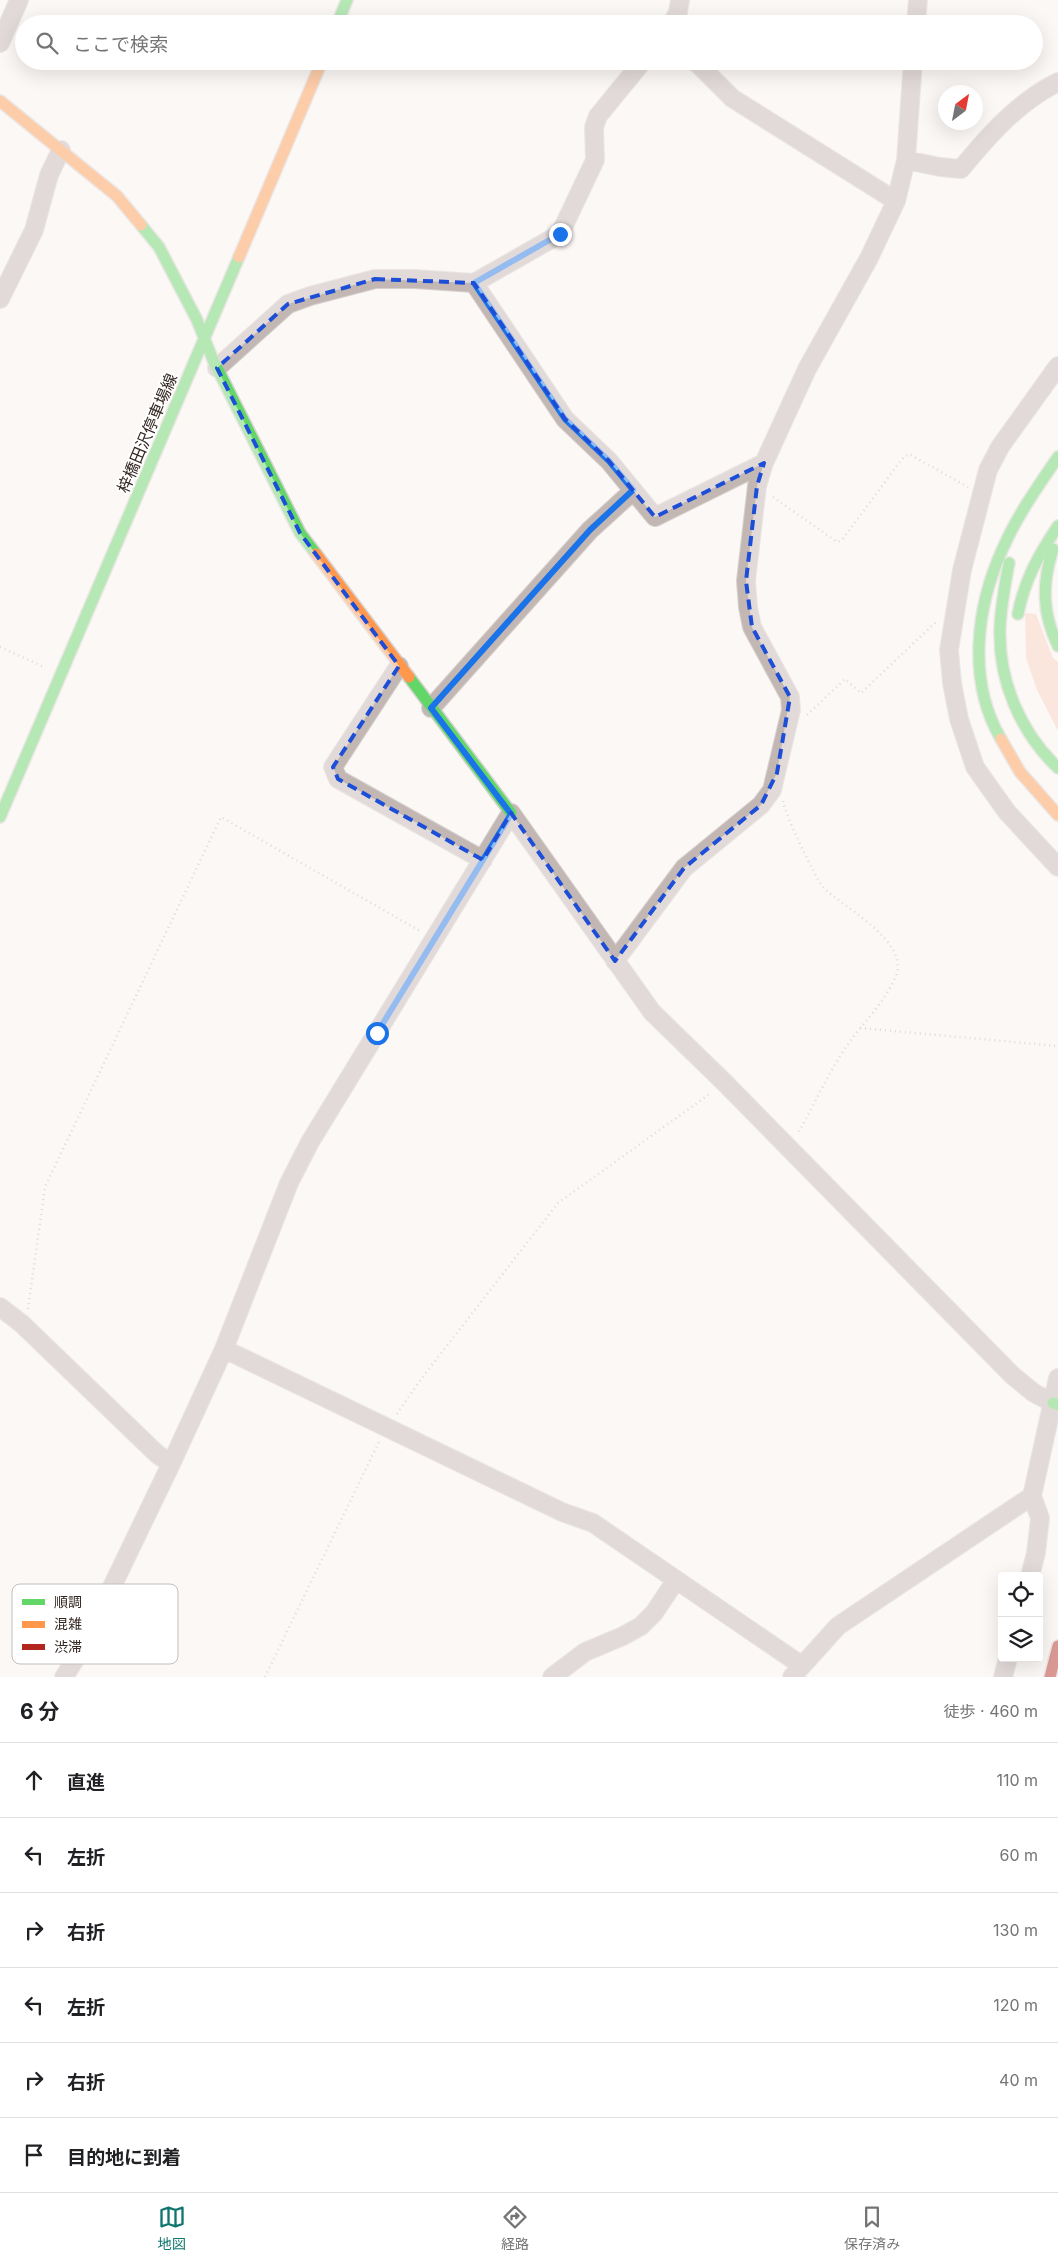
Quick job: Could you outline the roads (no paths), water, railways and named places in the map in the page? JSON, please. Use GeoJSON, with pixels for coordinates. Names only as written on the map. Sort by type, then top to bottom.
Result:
{"type":"FeatureCollection","features":[{"type":"Feature","properties":{"kind":"main road"},"geometry":{"type":"LineString","coordinates":[[341,15],[347,0]]}},
{"type":"Feature","properties":{"kind":"main road","name":"梓橋田沢停車場線"},"geometry":{"type":"LineString","coordinates":[[0,816],[318,70]]}},
{"type":"Feature","properties":{"kind":"main road"},"geometry":{"type":"LineString","coordinates":[[0,101],[117,196],[160,247],[217,368],[300,533],[511,814]]}},
{"type":"Feature","properties":{"kind":"main road"},"geometry":{"type":"LineString","coordinates":[[1058,457],[1030,497],[1000,553],[986,590],[980,614],[977,662],[980,685],[987,711],[998,738],[1012,762],[1029,785],[1058,815]]}},
{"type":"Feature","properties":{"kind":"main road"},"geometry":{"type":"LineString","coordinates":[[1030,497],[1019,527],[1010,562],[1003,600],[1000,637],[1001,654],[1007,680],[1020,716],[1041,750],[1058,768]]}},
{"type":"Feature","properties":{"kind":"main road"},"geometry":{"type":"LineString","coordinates":[[1018,629],[1020,598],[1026,579],[1035,561],[1058,526]]}},
{"type":"Feature","properties":{"kind":"main road"},"geometry":{"type":"LineString","coordinates":[[1058,536],[1045,578],[1044,598],[1046,618],[1058,646]]}},
{"type":"Feature","properties":{"kind":"main road"},"geometry":{"type":"LineString","coordinates":[[1050,1677],[1058,1646]]}},
{"type":"Feature","properties":{"kind":"street"},"geometry":{"type":"LineString","coordinates":[[0,43],[19,0]]}},
{"type":"Feature","properties":{"kind":"street"},"geometry":{"type":"LineString","coordinates":[[676,15],[680,0]]}},
{"type":"Feature","properties":{"kind":"street"},"geometry":{"type":"LineString","coordinates":[[917,15],[918,0]]}},
{"type":"Feature","properties":{"kind":"street"},"geometry":{"type":"LineString","coordinates":[[217,368],[288,304],[310,296],[376,279],[415,279],[474,283],[560,234],[595,160],[594,127],[598,116],[636,70]]}},
{"type":"Feature","properties":{"kind":"street"},"geometry":{"type":"LineString","coordinates":[[704,70],[732,98],[896,201]]}},
{"type":"Feature","properties":{"kind":"street"},"geometry":{"type":"LineString","coordinates":[[615,961],[684,868],[761,805],[772,790],[791,710],[790,697],[752,627],[748,607],[746,581],[757,486],[764,463],[807,369],[869,258],[896,201],[906,160],[913,70]]}},
{"type":"Feature","properties":{"kind":"street"},"geometry":{"type":"LineString","coordinates":[[906,160],[961,169],[994,129],[1040,91],[1058,82]]}},
{"type":"Feature","properties":{"kind":"street"},"geometry":{"type":"LineString","coordinates":[[0,299],[34,230],[49,175],[61,150]]}},
{"type":"Feature","properties":{"kind":"street"},"geometry":{"type":"LineString","coordinates":[[474,283],[565,419],[609,461],[655,517],[764,463]]}},
{"type":"Feature","properties":{"kind":"street"},"geometry":{"type":"LineString","coordinates":[[1058,366],[1000,446],[988,470],[954,612],[949,650],[952,683],[959,719],[975,767],[1007,812],[1058,867]]}},
{"type":"Feature","properties":{"kind":"street"},"geometry":{"type":"LineString","coordinates":[[431,708],[590,530],[633,490]]}},
{"type":"Feature","properties":{"kind":"street"},"geometry":{"type":"LineString","coordinates":[[399,666],[333,767],[338,779],[483,860]]}},
{"type":"Feature","properties":{"kind":"street"},"geometry":{"type":"LineString","coordinates":[[113,1584],[172,1464],[224,1349],[289,1183],[310,1142],[511,814],[652,1012],[724,1082],[1012,1375],[1034,1393],[1056,1404]]}},
{"type":"Feature","properties":{"kind":"street"},"geometry":{"type":"LineString","coordinates":[[0,1307],[22,1324],[157,1454],[172,1464]]}},
{"type":"Feature","properties":{"kind":"street"},"geometry":{"type":"LineString","coordinates":[[224,1349],[562,1512],[593,1523],[676,1580],[797,1671],[838,1626],[1032,1496]]}},
{"type":"Feature","properties":{"kind":"street"},"geometry":{"type":"LineString","coordinates":[[1031,1572],[1036,1553],[1040,1518],[1032,1496],[1056,1404],[1058,1378]]}},
{"type":"Feature","properties":{"kind":"street"},"geometry":{"type":"LineString","coordinates":[[552,1677],[585,1652],[641,1626],[654,1613],[676,1580]]}},
{"type":"Feature","properties":{"kind":"street"},"geometry":{"type":"LineString","coordinates":[[1003,1677],[1007,1662]]}},
{"type":"Feature","properties":{"kind":"street"},"geometry":{"type":"LineString","coordinates":[[64,1677],[72,1664]]}}]}
